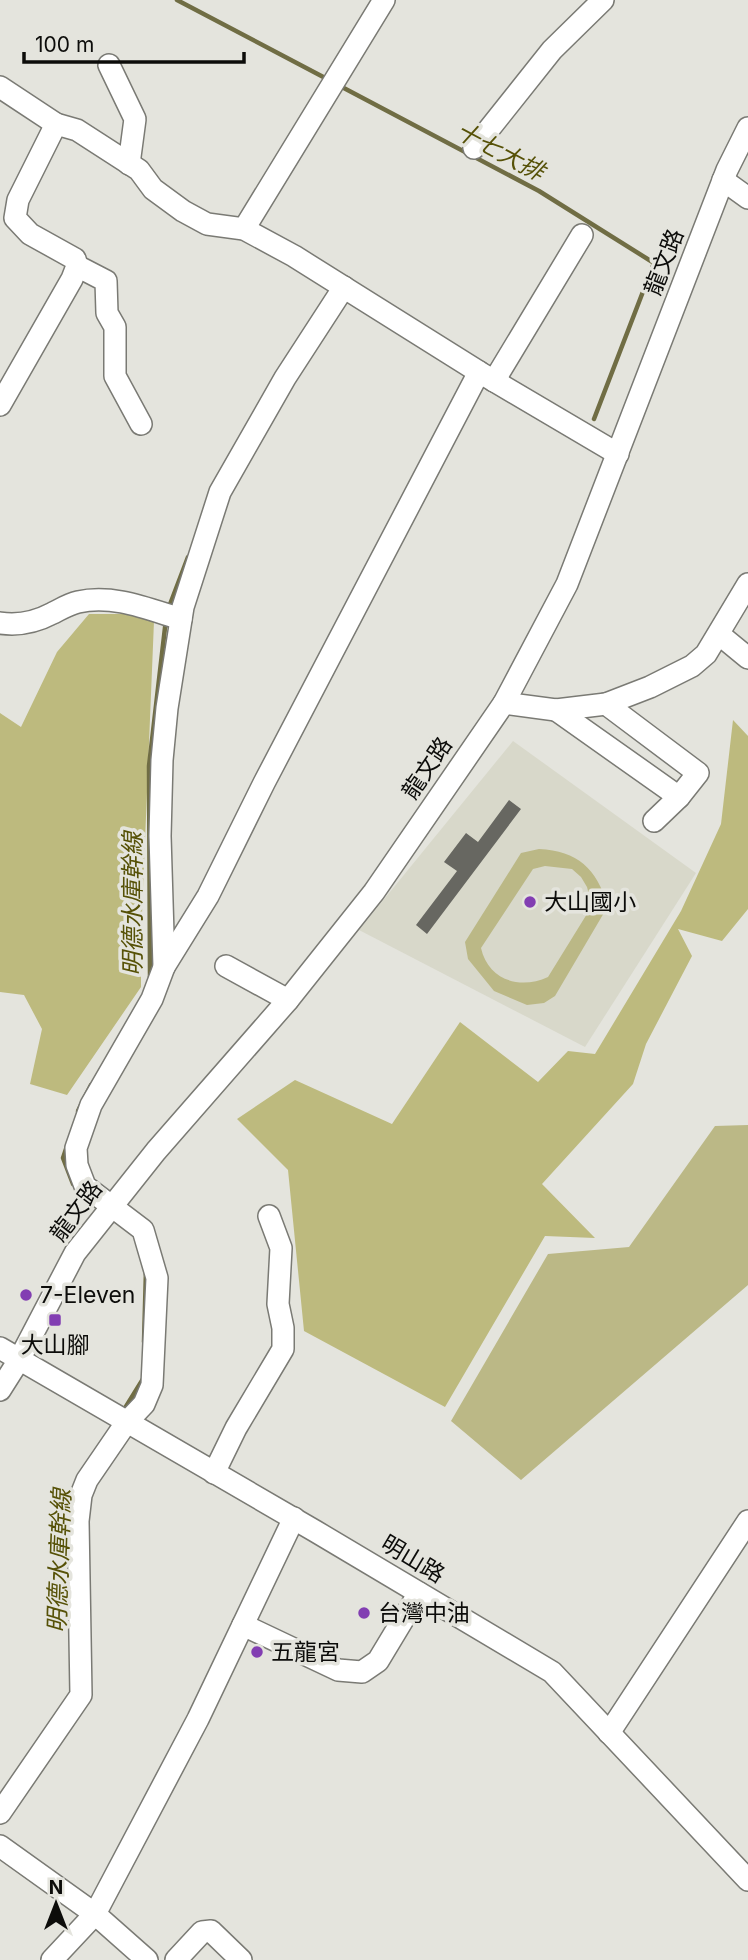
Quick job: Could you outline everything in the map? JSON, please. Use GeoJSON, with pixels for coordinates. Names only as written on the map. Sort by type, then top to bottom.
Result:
{"type":"FeatureCollection","features":[{"type":"Feature","properties":{"kind":"street"},"geometry":{"type":"LineString","coordinates":[[244,229],[384,0]]}},
{"type":"Feature","properties":{"kind":"street"},"geometry":{"type":"LineString","coordinates":[[474,148],[552,50],[603,0]]}},
{"type":"Feature","properties":{"kind":"street"},"geometry":{"type":"LineString","coordinates":[[109,65],[135,119],[129,164]]}},
{"type":"Feature","properties":{"kind":"street"},"geometry":{"type":"LineString","coordinates":[[0,87],[56,124],[77,130],[139,170],[153,190],[183,211],[207,224],[244,229],[294,256],[486,376],[618,454]]}},
{"type":"Feature","properties":{"kind":"street"},"geometry":{"type":"LineString","coordinates":[[0,405],[77,266],[75,259],[30,234],[15,218],[18,200],[56,124]]}},
{"type":"Feature","properties":{"kind":"street","name":"龍文路"},"geometry":{"type":"LineString","coordinates":[[0,1390],[19,1360],[75,1254],[109,1209],[288,1000],[374,892],[504,703],[567,584],[723,180],[748,128]]}},
{"type":"Feature","properties":{"kind":"street"},"geometry":{"type":"LineString","coordinates":[[723,180],[748,198]]}},
{"type":"Feature","properties":{"kind":"street"},"geometry":{"type":"LineString","coordinates":[[0,1813],[80,1695],[78,1521],[81,1495],[121,1420],[144,1404],[152,1385],[157,1278],[143,1230],[109,1209],[85,1186],[77,1165],[76,1148],[91,1105],[152,999],[164,967],[208,896],[264,783],[486,376],[582,235]]}},
{"type":"Feature","properties":{"kind":"street"},"geometry":{"type":"LineString","coordinates":[[77,266],[106,281],[107,313],[115,327],[115,376],[141,424]]}},
{"type":"Feature","properties":{"kind":"street"},"geometry":{"type":"LineString","coordinates":[[164,967],[160,836],[171,616],[220,492],[285,378],[344,287]]}},
{"type":"Feature","properties":{"kind":"street"},"geometry":{"type":"LineString","coordinates":[[504,703],[556,710],[606,704],[650,687],[692,666],[706,654],[720,635],[748,584]]}},
{"type":"Feature","properties":{"kind":"street"},"geometry":{"type":"LineString","coordinates":[[0,622],[27,624],[74,603],[89,600],[129,603],[171,616]]}},
{"type":"Feature","properties":{"kind":"street"},"geometry":{"type":"LineString","coordinates":[[720,635],[748,658]]}},
{"type":"Feature","properties":{"kind":"street"},"geometry":{"type":"LineString","coordinates":[[606,704],[698,773],[679,797],[654,821]]}},
{"type":"Feature","properties":{"kind":"street"},"geometry":{"type":"LineString","coordinates":[[556,710],[679,797]]}},
{"type":"Feature","properties":{"kind":"street"},"geometry":{"type":"LineString","coordinates":[[226,966],[288,1000]]}},
{"type":"Feature","properties":{"kind":"street"},"geometry":{"type":"LineString","coordinates":[[214,1473],[236,1428],[282,1349],[283,1328],[278,1304],[281,1248],[269,1216]]}},
{"type":"Feature","properties":{"kind":"street","name":"明山路"},"geometry":{"type":"LineString","coordinates":[[0,1348],[294,1518],[552,1672],[748,1880]]}},
{"type":"Feature","properties":{"kind":"street"},"geometry":{"type":"LineString","coordinates":[[52,1960],[95,1914],[198,1719],[294,1518]]}},
{"type":"Feature","properties":{"kind":"street"},"geometry":{"type":"LineString","coordinates":[[609,1733],[748,1521]]}},
{"type":"Feature","properties":{"kind":"street"},"geometry":{"type":"LineString","coordinates":[[243,1625],[338,1670],[362,1672],[378,1661],[419,1593]]}},
{"type":"Feature","properties":{"kind":"street"},"geometry":{"type":"LineString","coordinates":[[0,1846],[95,1914],[147,1960]]}},
{"type":"Feature","properties":{"kind":"street"},"geometry":{"type":"LineString","coordinates":[[176,1960],[202,1932],[211,1931],[241,1960]]}},
{"type":"Feature","properties":{"kind":"shaded area"},"geometry":{"type":"Polygon","coordinates":[[[89,614],[128,614],[154,621],[141,987],[67,1095],[30,1084],[42,1029],[24,995],[0,992],[0,713],[21,727],[57,652],[89,614]]]}},
{"type":"Feature","properties":{"kind":"shaded area"},"geometry":{"type":"Polygon","coordinates":[[[733,720],[748,736],[748,909],[722,941],[678,929],[692,956],[646,1044],[633,1084],[542,1184],[595,1238],[545,1236],[445,1407],[304,1331],[288,1170],[237,1119],[295,1080],[392,1124],[460,1022],[538,1082],[568,1051],[595,1054],[681,911],[721,824],[733,720]]]}},
{"type":"Feature","properties":{"kind":"shaded area","name":"大山國小"},"geometry":{"type":"Polygon","coordinates":[[[513,741],[696,873],[585,1047],[359,930],[513,741]]]}},
{"type":"Feature","properties":{"kind":"shaded area"},"geometry":{"type":"Polygon","coordinates":[[[539,849],[553,850],[575,858],[584,864],[598,881],[608,906],[555,996],[544,1003],[527,1005],[494,991],[468,959],[465,942],[521,853],[539,849]],[[545,866],[533,869],[481,948],[490,968],[498,975],[516,982],[537,981],[548,977],[590,909],[587,887],[572,869],[545,866]]]}},
{"type":"Feature","properties":{"kind":"shaded area"},"geometry":{"type":"Polygon","coordinates":[[[748,1125],[748,1285],[521,1480],[451,1421],[548,1254],[629,1247],[715,1126],[748,1125]]]}},
{"type":"Feature","properties":{"kind":"building"},"geometry":{"type":"Polygon","coordinates":[[[509,800],[521,809],[427,934],[416,925],[457,871],[444,862],[466,833],[478,842],[509,800]]]}},
{"type":"Feature","properties":{"kind":"waterway","name":"十七大排"},"geometry":{"type":"LineString","coordinates":[[177,0],[329,80]]}},
{"type":"Feature","properties":{"kind":"waterway","name":"十七大排"},"geometry":{"type":"LineString","coordinates":[[340,86],[539,191],[654,263],[594,419]]}},
{"type":"Feature","properties":{"kind":"waterway","name":"明德水庫幹線"},"geometry":{"type":"LineString","coordinates":[[169,607],[188,557]]}},
{"type":"Feature","properties":{"kind":"waterway","name":"明德水庫幹線"},"geometry":{"type":"LineString","coordinates":[[150,977],[149,766],[166,619]]}},
{"type":"Feature","properties":{"kind":"waterway","name":"明德水庫幹線"},"geometry":{"type":"LineString","coordinates":[[78,1111],[91,1085]]}},
{"type":"Feature","properties":{"kind":"waterway","name":"明德水庫幹線"},"geometry":{"type":"LineString","coordinates":[[67,1146],[63,1158],[73,1184]]}},
{"type":"Feature","properties":{"kind":"waterway","name":"明德水庫幹線"},"geometry":{"type":"LineString","coordinates":[[144,1342],[146,1270]]}},
{"type":"Feature","properties":{"kind":"waterway","name":"明德水庫幹線"},"geometry":{"type":"LineString","coordinates":[[122,1413],[143,1379]]}},
{"type":"Feature","properties":{"kind":"place","name":"大山國小"},"geometry":{"type":"Point","coordinates":[530,902]}},
{"type":"Feature","properties":{"kind":"place","name":"7-Eleven"},"geometry":{"type":"Point","coordinates":[26,1295]}},
{"type":"Feature","properties":{"kind":"place","name":"大山腳"},"geometry":{"type":"Point","coordinates":[55,1320]}},
{"type":"Feature","properties":{"kind":"place","name":"台灣中油"},"geometry":{"type":"Point","coordinates":[364,1613]}},
{"type":"Feature","properties":{"kind":"place","name":"五龍宮"},"geometry":{"type":"Point","coordinates":[257,1652]}}]}
